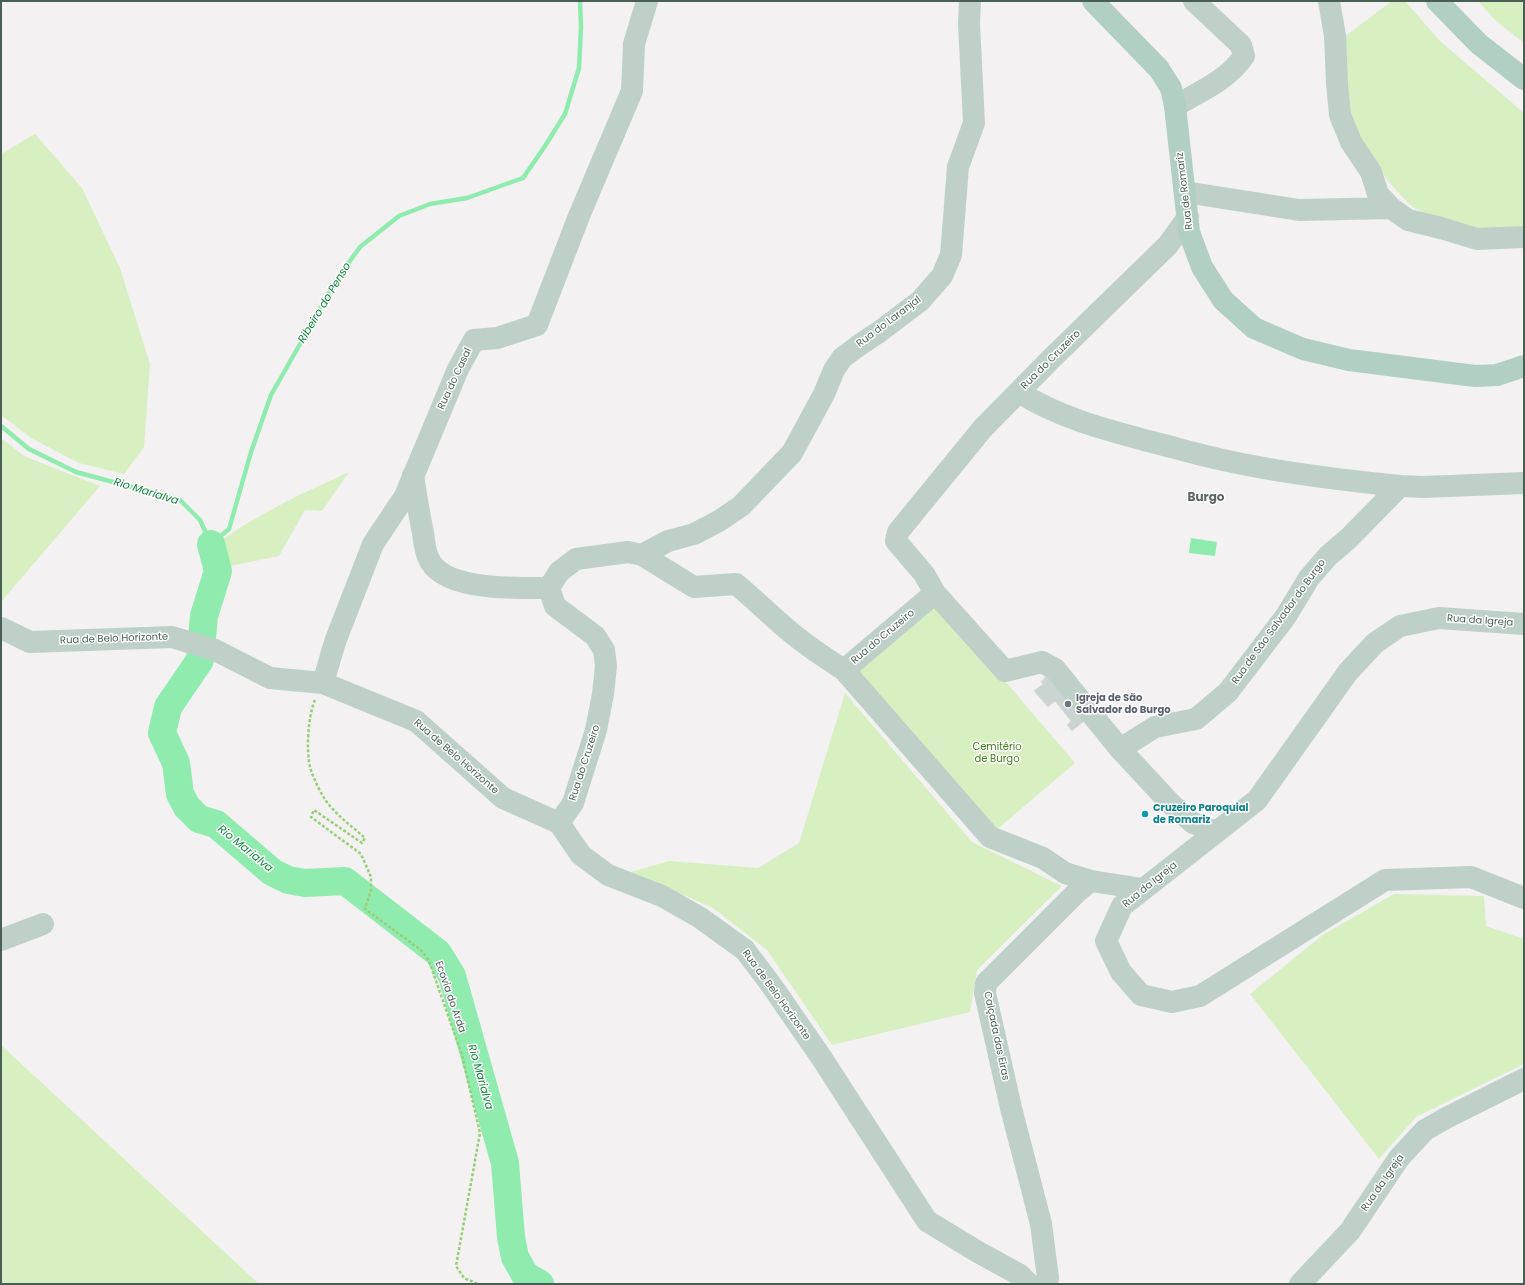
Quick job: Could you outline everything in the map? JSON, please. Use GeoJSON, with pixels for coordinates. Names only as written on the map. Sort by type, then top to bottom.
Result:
{"type":"FeatureCollection","features":[{"type":"Feature","properties":{"kind":"main road","name":"Rua de Romariz"},"geometry":{"type":"LineString","coordinates":[[1093,1],[1159,69],[1171,88],[1175,106],[1189,232],[1202,267],[1223,300],[1254,328],[1303,349],[1349,360],[1475,376],[1497,376],[1524,366]]}},
{"type":"Feature","properties":{"kind":"main road"},"geometry":{"type":"LineString","coordinates":[[1437,1],[1479,44],[1524,79]]}},
{"type":"Feature","properties":{"kind":"street","name":"Rua do Casal"},"geometry":{"type":"LineString","coordinates":[[323,683],[335,642],[373,544],[405,496],[458,369],[474,340],[497,338],[537,325],[578,216],[632,91],[634,44],[647,1]]}},
{"type":"Feature","properties":{"kind":"street","name":"Rua do Laranjal"},"geometry":{"type":"LineString","coordinates":[[642,555],[668,541],[694,534],[719,521],[741,506],[792,453],[824,394],[834,370],[842,358],[920,301],[942,276],[951,255],[958,167],[974,123],[969,24],[970,1]]}},
{"type":"Feature","properties":{"kind":"street"},"geometry":{"type":"LineString","coordinates":[[1175,106],[1221,79],[1236,68],[1244,56],[1242,45],[1194,1]]}},
{"type":"Feature","properties":{"kind":"street"},"geometry":{"type":"LineString","coordinates":[[1329,1],[1335,36],[1340,115],[1351,142],[1371,172],[1378,194],[1391,208],[1408,220],[1478,239],[1524,237]]}},
{"type":"Feature","properties":{"kind":"street"},"geometry":{"type":"LineString","coordinates":[[1185,192],[1299,210],[1391,208]]}},
{"type":"Feature","properties":{"kind":"street","name":"Rua do Cruzeiro"},"geometry":{"type":"LineString","coordinates":[[559,823],[573,803],[596,730],[603,694],[606,666],[604,650],[595,636],[556,606],[550,588],[559,572],[576,559],[628,552],[642,555],[694,587],[736,584],[780,624],[822,656],[844,670],[935,593],[924,574],[896,541],[898,532],[983,428],[1087,323],[1168,245],[1188,217]]}},
{"type":"Feature","properties":{"kind":"street"},"geometry":{"type":"LineString","coordinates":[[1020,392],[1035,402],[1070,417],[1124,434],[1222,460],[1275,470],[1400,486],[1423,487],[1524,483]]}},
{"type":"Feature","properties":{"kind":"street"},"geometry":{"type":"LineString","coordinates":[[413,475],[428,558],[438,572],[448,578],[479,586],[550,588]]}},
{"type":"Feature","properties":{"kind":"street","name":"Rua de São Salvador do Burgo"},"geometry":{"type":"LineString","coordinates":[[1120,749],[1155,727],[1196,719],[1228,692],[1286,616],[1309,578],[1328,556],[1348,539],[1400,486]]}},
{"type":"Feature","properties":{"kind":"street"},"geometry":{"type":"LineString","coordinates":[[935,593],[1006,672],[1042,662],[1055,669],[1120,749],[1172,805],[1193,823],[1216,832]]}},
{"type":"Feature","properties":{"kind":"street","name":"Rua da Igreja"},"geometry":{"type":"LineString","coordinates":[[1524,624],[1439,618],[1400,626],[1375,643],[1348,672],[1258,800],[1122,906],[1106,941],[1121,972],[1141,995],[1172,1002],[1200,996],[1385,880],[1471,877],[1524,898]]}},
{"type":"Feature","properties":{"kind":"street","name":"Rua de Belo Horizonte"},"geometry":{"type":"LineString","coordinates":[[1,628],[30,642],[172,637],[215,650],[270,678],[323,683],[416,721],[503,798],[559,823],[581,855],[608,875],[662,896],[699,917],[745,950],[821,1057],[928,1221],[978,1252],[1020,1275],[1029,1284]]}},
{"type":"Feature","properties":{"kind":"street"},"geometry":{"type":"LineString","coordinates":[[844,670],[990,837],[1043,858],[1065,873],[1091,881],[1144,889]]}},
{"type":"Feature","properties":{"kind":"street","name":"Calçada das Eiras"},"geometry":{"type":"LineString","coordinates":[[1047,1284],[1048,1278],[1041,1224],[985,993],[986,983],[1078,891],[1091,881]]}},
{"type":"Feature","properties":{"kind":"street"},"geometry":{"type":"LineString","coordinates":[[1,940],[43,924]]}},
{"type":"Feature","properties":{"kind":"street","name":"Rua da Igreja"},"geometry":{"type":"LineString","coordinates":[[1300,1284],[1350,1231],[1399,1158],[1425,1130],[1524,1079]]}},
{"type":"Feature","properties":{"kind":"path","name":"Ecovia do Arda"},"geometry":{"type":"LineString","coordinates":[[323,683],[314,704],[310,720],[310,766],[323,796],[330,807],[365,838],[362,843],[314,810],[311,817],[361,854],[372,877],[371,890],[365,909],[421,950],[429,961],[434,973],[462,1055],[480,1133],[456,1266],[464,1278],[478,1284]]}},
{"type":"Feature","properties":{"kind":"green space"},"geometry":{"type":"Polygon","coordinates":[[[1392,1],[1405,1],[1440,41],[1524,113],[1524,228],[1478,228],[1428,216],[1410,205],[1388,181],[1353,125],[1345,92],[1344,37],[1392,1]]]}},
{"type":"Feature","properties":{"kind":"green space"},"geometry":{"type":"Polygon","coordinates":[[[1478,1],[1524,1],[1524,43],[1495,20],[1478,1]]]}},
{"type":"Feature","properties":{"kind":"green space"},"geometry":{"type":"Polygon","coordinates":[[[35,134],[82,188],[120,268],[150,364],[144,447],[124,474],[79,463],[31,438],[1,415],[1,154],[35,134]]]}},
{"type":"Feature","properties":{"kind":"green space"},"geometry":{"type":"Polygon","coordinates":[[[1,438],[24,456],[100,486],[1,602],[1,438]]]}},
{"type":"Feature","properties":{"kind":"green space"},"geometry":{"type":"Polygon","coordinates":[[[349,472],[322,511],[305,510],[279,556],[225,567],[216,544],[264,514],[349,472]]]}},
{"type":"Feature","properties":{"kind":"green space","name":"Cemitério de Burgo"},"geometry":{"type":"Polygon","coordinates":[[[937,601],[1075,763],[994,832],[856,670],[937,601]]]}},
{"type":"Feature","properties":{"kind":"green space"},"geometry":{"type":"Polygon","coordinates":[[[845,693],[972,842],[1062,886],[977,970],[970,1012],[832,1045],[767,950],[713,908],[631,872],[669,861],[758,868],[799,843],[845,693]]]}},
{"type":"Feature","properties":{"kind":"green space"},"geometry":{"type":"Polygon","coordinates":[[[1394,894],[1484,896],[1486,926],[1524,939],[1524,1064],[1416,1117],[1379,1159],[1250,994],[1324,934],[1394,894]]]}},
{"type":"Feature","properties":{"kind":"green space"},"geometry":{"type":"Polygon","coordinates":[[[1,1045],[259,1284],[1,1284],[1,1045]]]}},
{"type":"Feature","properties":{"kind":"shaded area"},"geometry":{"type":"Polygon","coordinates":[[[1191,538],[1217,542],[1215,556],[1189,553],[1191,538]]]}},
{"type":"Feature","properties":{"kind":"building","name":"Igreja de São Salvador do Burgo"},"geometry":{"type":"Polygon","coordinates":[[[1050,673],[1090,716],[1072,731],[1067,725],[1071,721],[1055,701],[1048,707],[1034,691],[1043,684],[1041,682],[1050,673]]]}},
{"type":"Feature","properties":{"kind":"waterway","name":"Ribeiro do Penso"},"geometry":{"type":"LineString","coordinates":[[1,426],[29,449],[76,472],[180,500],[200,520],[211,544],[229,529],[251,452],[271,395],[337,279],[360,247],[399,216],[430,204],[467,198],[523,178],[545,146],[565,114],[579,68],[581,27],[580,1]]}},
{"type":"Feature","properties":{"kind":"waterway","name":"Rio Marialva"},"geometry":{"type":"LineString","coordinates":[[211,544],[218,571],[204,616],[200,660],[168,707],[162,733],[176,763],[180,794],[187,807],[199,819],[216,824],[272,872],[288,880],[305,883],[345,881],[438,953],[452,976],[505,1163],[511,1237],[515,1257],[525,1275],[540,1284]]}},
{"type":"Feature","properties":{"kind":"place","name":"Igreja de São Salvador do Burgo"},"geometry":{"type":"Point","coordinates":[1068,704]}},
{"type":"Feature","properties":{"kind":"place","name":"Cruzeiro Paroquial de Romariz"},"geometry":{"type":"Point","coordinates":[1145,814]}},
{"type":"Feature","properties":{"kind":"district","name":"Burgo"},"geometry":{"type":"Point","coordinates":[1206,498]}}]}
